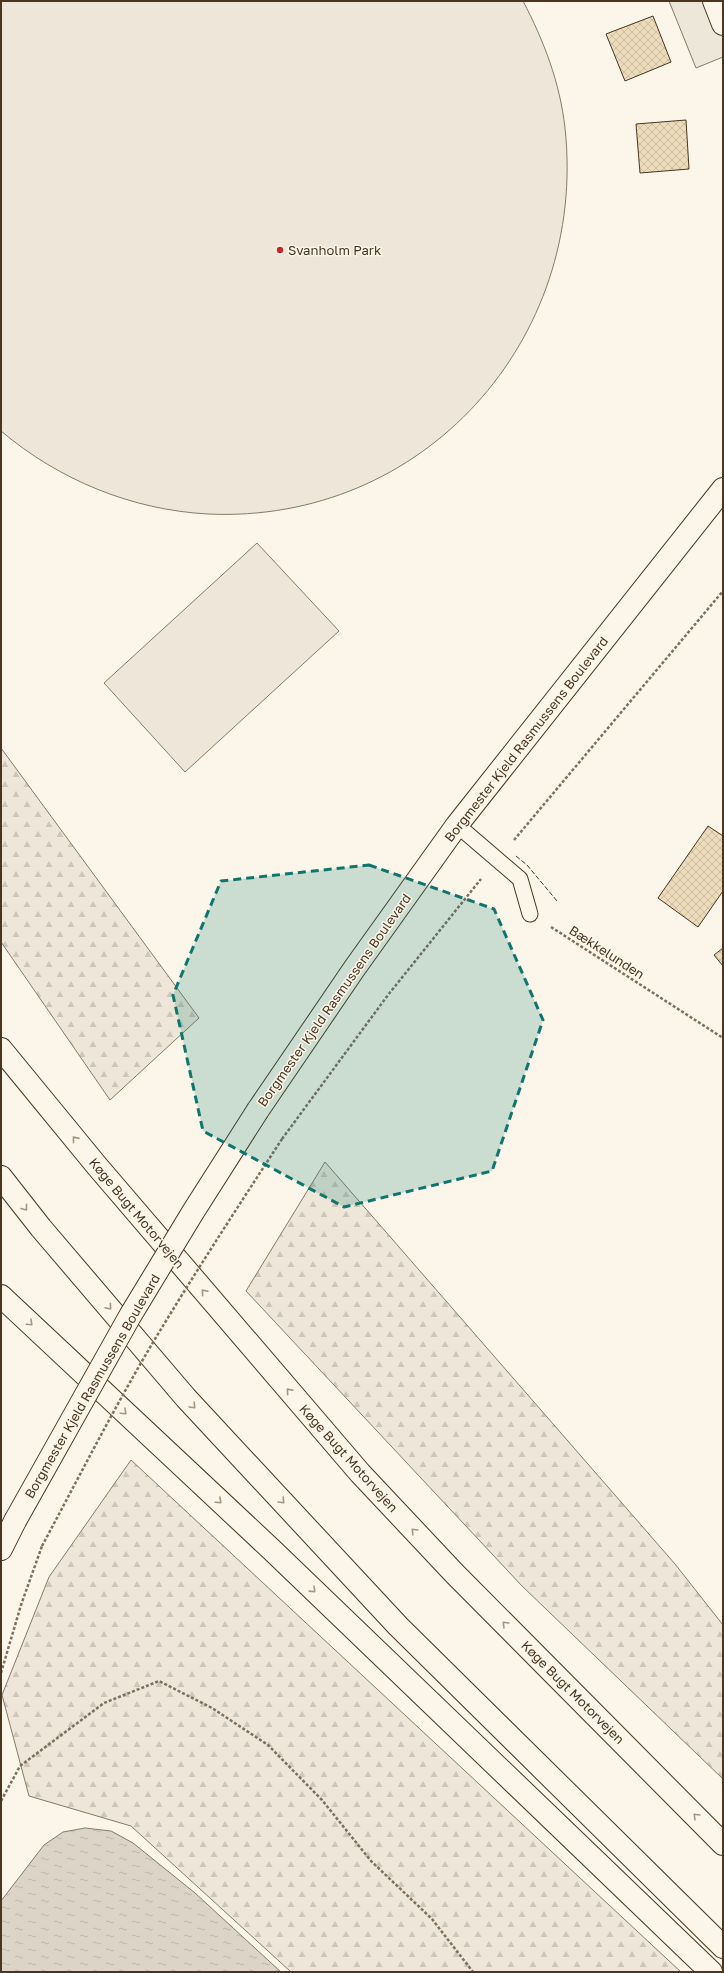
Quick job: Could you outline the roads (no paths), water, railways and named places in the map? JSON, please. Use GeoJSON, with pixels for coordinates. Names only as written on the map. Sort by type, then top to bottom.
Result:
{"type":"FeatureCollection","features":[{"type":"Feature","properties":{"kind":"main road"},"geometry":{"type":"LineString","coordinates":[[714,1],[723,24]]}},
{"type":"Feature","properties":{"kind":"main road","name":"Borgmester Kjeld Rasmussens Boulevard"},"geometry":{"type":"LineString","coordinates":[[1,1549],[15,1521],[130,1316],[193,1212],[258,1110],[354,969],[457,825],[723,489]]}},
{"type":"Feature","properties":{"kind":"main road","name":"Køge Bugt Motorvejen"},"geometry":{"type":"LineString","coordinates":[[1,1049],[102,1172],[360,1473],[454,1573],[723,1844]]}},
{"type":"Feature","properties":{"kind":"main road"},"geometry":{"type":"LineString","coordinates":[[1,1177],[46,1234],[186,1398],[398,1626],[723,1947]]}},
{"type":"Feature","properties":{"kind":"main road"},"geometry":{"type":"LineString","coordinates":[[1,1296],[272,1550],[711,1972]]}},
{"type":"Feature","properties":{"kind":"lane"},"geometry":{"type":"LineString","coordinates":[[457,825],[520,879],[530,914]]}},
{"type":"Feature","properties":{"kind":"water"},"geometry":{"type":"Polygon","coordinates":[[[85,1828],[111,1831],[133,1843],[195,1893],[281,1972],[1,1972],[1,1901],[44,1845],[63,1832],[85,1828]]]}},
{"type":"Feature","properties":{"kind":"place","name":"Svanholm Park"},"geometry":{"type":"Point","coordinates":[280,250]}}]}
